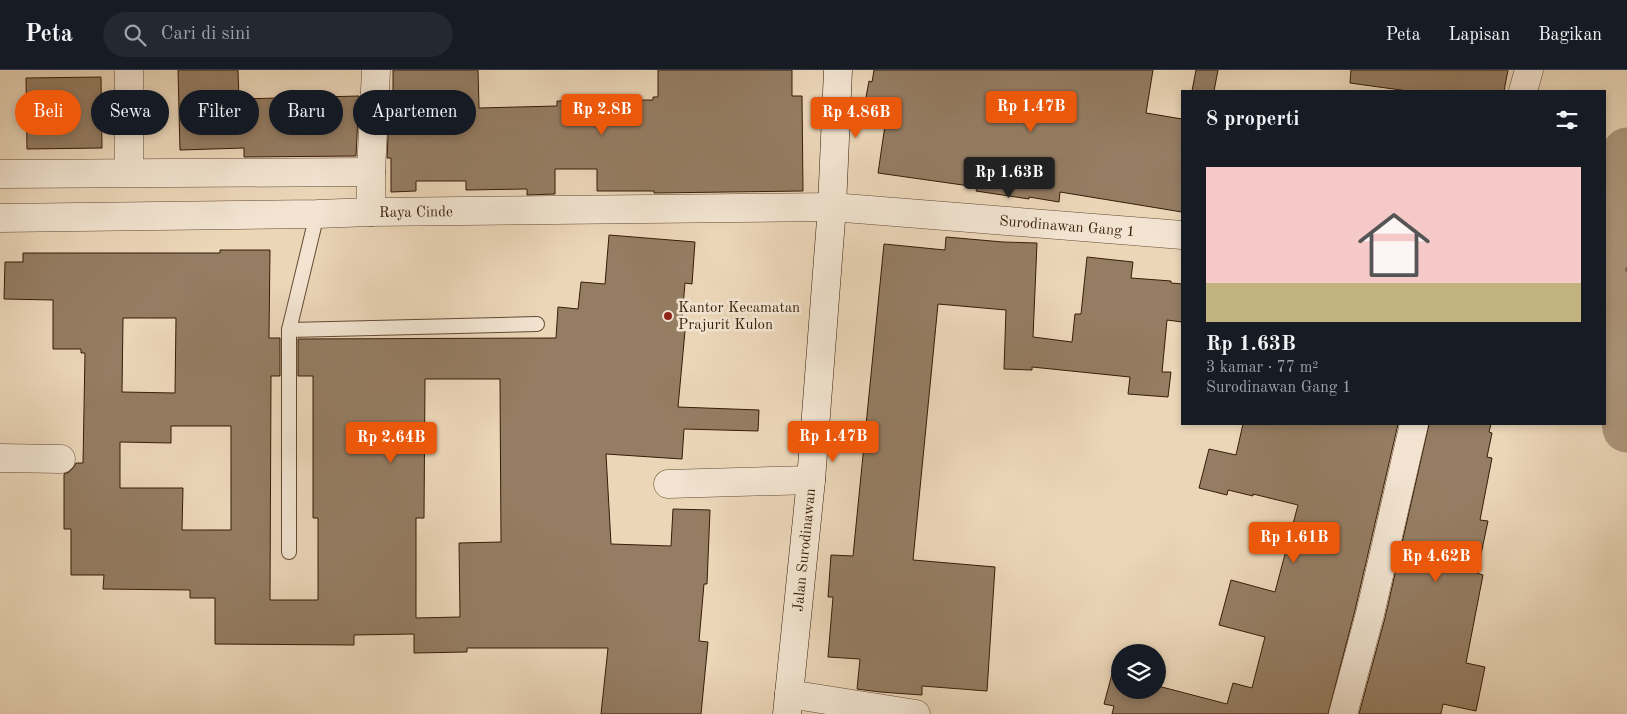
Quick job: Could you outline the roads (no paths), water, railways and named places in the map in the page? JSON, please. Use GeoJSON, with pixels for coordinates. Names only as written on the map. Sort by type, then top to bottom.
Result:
{"type":"FeatureCollection","features":[{"type":"Feature","properties":{"kind":"street"},"geometry":{"type":"LineString","coordinates":[[129,70],[129,172]]}},
{"type":"Feature","properties":{"kind":"street"},"geometry":{"type":"LineString","coordinates":[[371,212],[376,70]]}},
{"type":"Feature","properties":{"kind":"street","name":"Jalan Surodinawan"},"geometry":{"type":"LineString","coordinates":[[788,704],[811,480],[832,206],[838,70]]}},
{"type":"Feature","properties":{"kind":"street"},"geometry":{"type":"LineString","coordinates":[[1523,90],[1529,70]]}},
{"type":"Feature","properties":{"kind":"street"},"geometry":{"type":"LineString","coordinates":[[0,174],[371,172]]}},
{"type":"Feature","properties":{"kind":"street","name":"Raya Cinde"},"geometry":{"type":"LineString","coordinates":[[0,218],[832,206]]}},
{"type":"Feature","properties":{"kind":"street","name":"Surodinawan Gang 1"},"geometry":{"type":"LineString","coordinates":[[832,206],[1181,235]]}},
{"type":"Feature","properties":{"kind":"street"},"geometry":{"type":"LineString","coordinates":[[1343,714],[1370,614],[1414,425]]}},
{"type":"Feature","properties":{"kind":"street"},"geometry":{"type":"LineString","coordinates":[[0,458],[61,459]]}},
{"type":"Feature","properties":{"kind":"street"},"geometry":{"type":"LineString","coordinates":[[668,484],[811,480]]}},
{"type":"Feature","properties":{"kind":"street"},"geometry":{"type":"LineString","coordinates":[[788,704],[916,714]]}},
{"type":"Feature","properties":{"kind":"lane"},"geometry":{"type":"LineString","coordinates":[[289,552],[289,330],[317,214]]}},
{"type":"Feature","properties":{"kind":"lane"},"geometry":{"type":"LineString","coordinates":[[289,330],[537,324]]}},
{"type":"Feature","properties":{"kind":"waterway"},"geometry":{"type":"LineString","coordinates":[[1606,250],[1627,152]]}},
{"type":"Feature","properties":{"kind":"waterway"},"geometry":{"type":"LineString","coordinates":[[1606,267],[1627,270]]}},
{"type":"Feature","properties":{"kind":"waterway"},"geometry":{"type":"LineString","coordinates":[[1606,291],[1627,428]]}},
{"type":"Feature","properties":{"kind":"place","name":"Kantor Kecamatan Prajurit Kulon"},"geometry":{"type":"Point","coordinates":[668,316]}}]}
